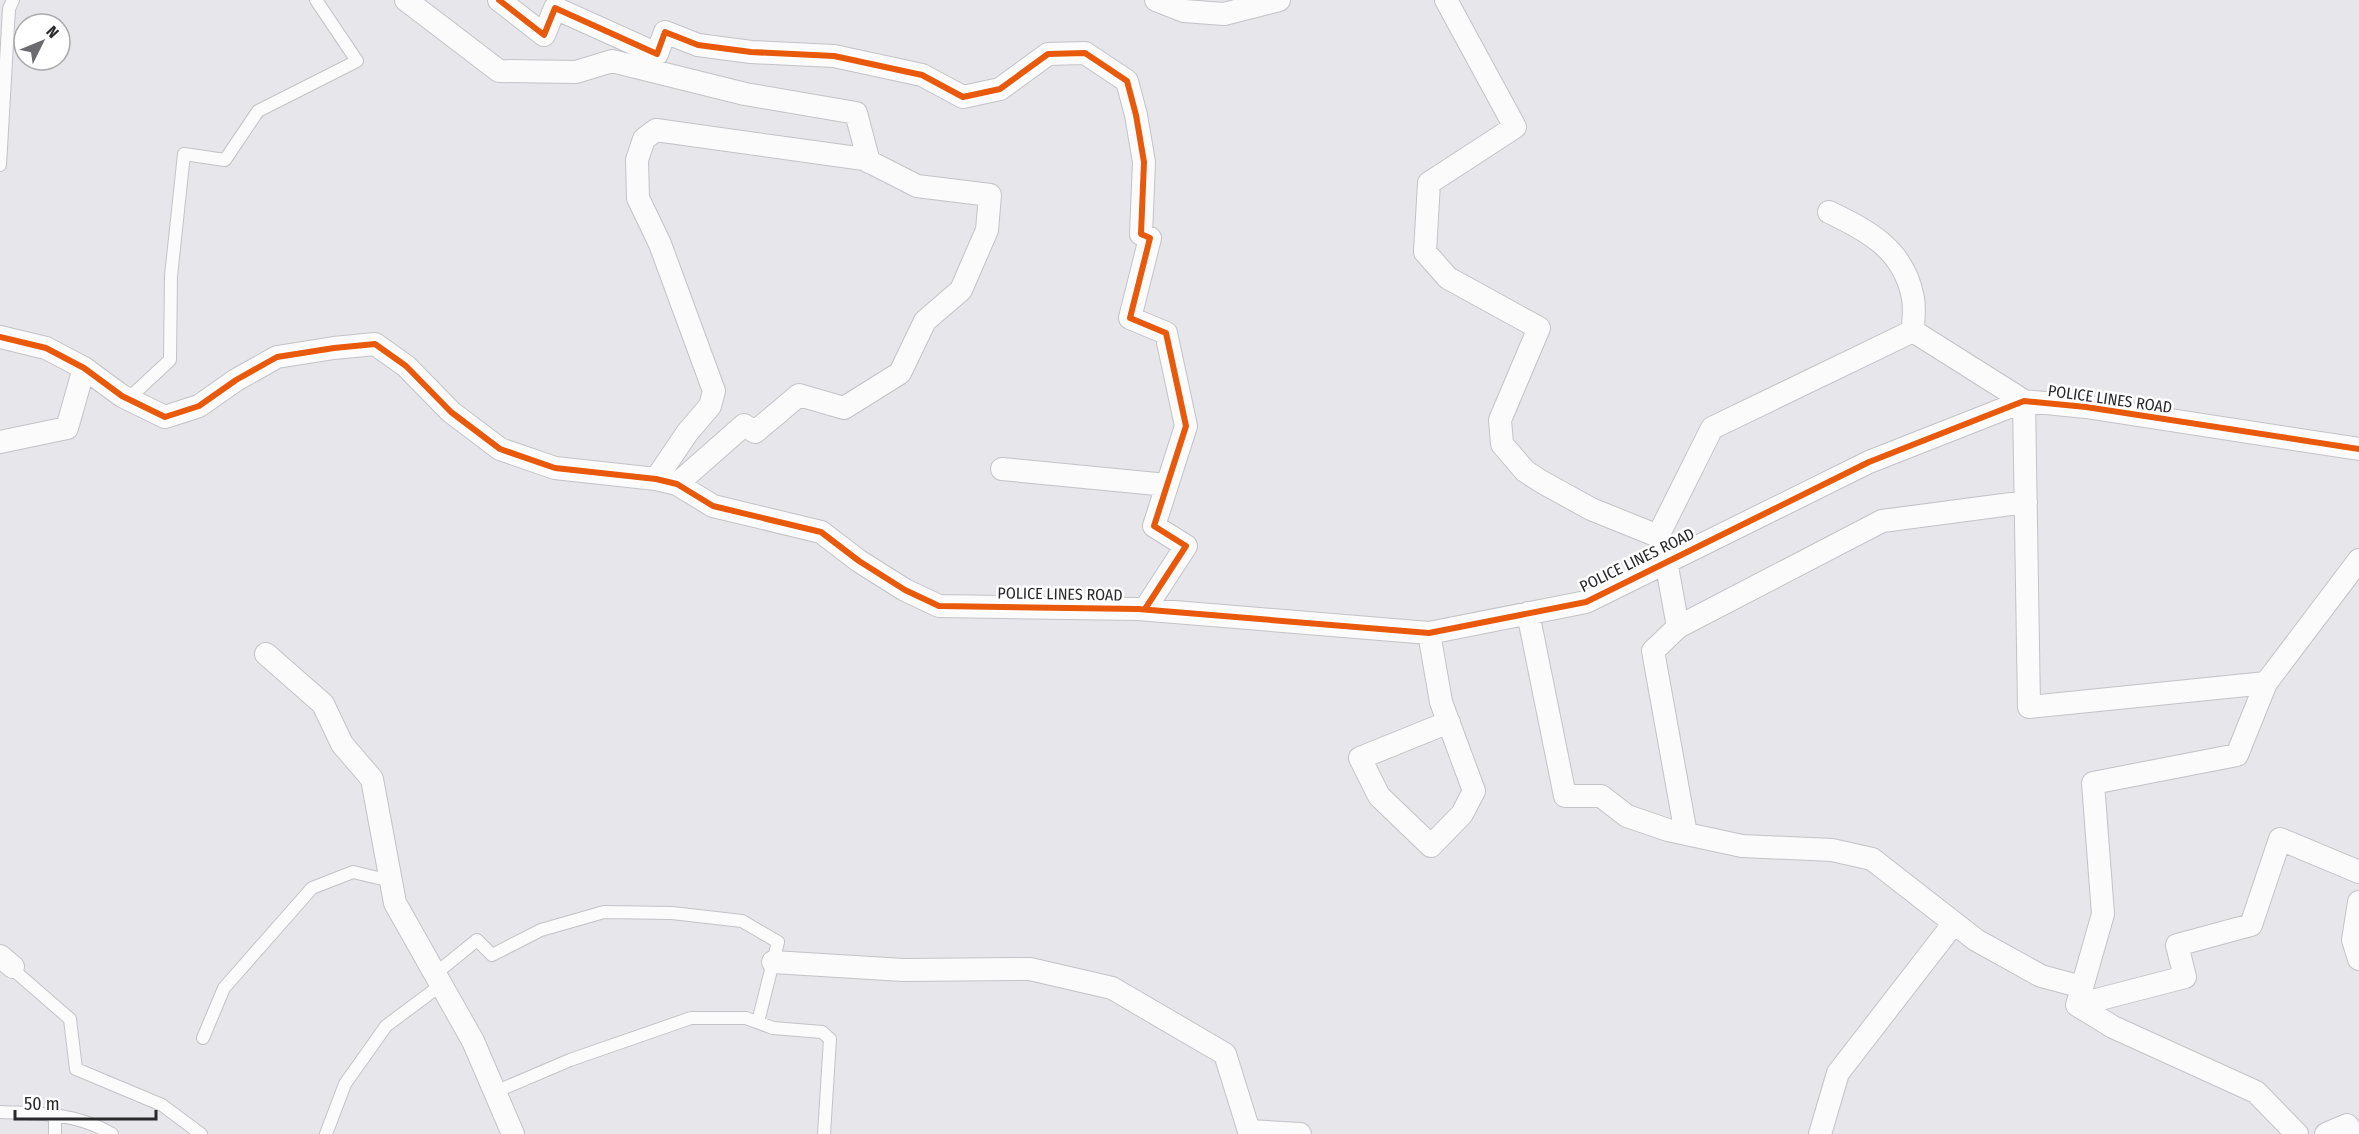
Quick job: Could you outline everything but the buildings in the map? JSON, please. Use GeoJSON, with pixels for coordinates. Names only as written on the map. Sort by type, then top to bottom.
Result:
{"type":"FeatureCollection","features":[{"type":"Feature","properties":{"kind":"street"},"geometry":{"type":"LineString","coordinates":[[406,0],[499,71],[576,72],[612,61],[745,94],[855,113],[869,162]]}},
{"type":"Feature","properties":{"kind":"street"},"geometry":{"type":"LineString","coordinates":[[499,0],[544,35],[555,8],[657,54],[665,32],[698,45],[751,52],[834,57],[922,75],[963,97],[1000,89],[1048,54],[1085,53],[1127,81],[1136,115],[1144,162],[1141,234],[1150,237],[1130,318],[1166,333],[1186,426],[1154,526],[1186,546],[1145,609]]}},
{"type":"Feature","properties":{"kind":"street"},"geometry":{"type":"LineString","coordinates":[[1156,0],[1184,11],[1224,14],[1279,0]]}},
{"type":"Feature","properties":{"kind":"street"},"geometry":{"type":"LineString","coordinates":[[1446,0],[1515,127],[1429,183],[1425,252],[1448,278],[1539,328],[1500,420],[1502,444],[1525,471],[1542,482],[1591,509],[1658,536]]}},
{"type":"Feature","properties":{"kind":"street"},"geometry":{"type":"LineString","coordinates":[[656,130],[864,159],[917,186],[990,195],[987,230],[961,291],[925,321],[900,373],[843,408],[799,395],[755,432],[744,425],[667,482],[687,433],[710,406],[714,391],[660,244],[638,198],[637,160],[644,139],[656,130]]}},
{"type":"Feature","properties":{"kind":"street"},"geometry":{"type":"LineString","coordinates":[[1829,212],[1869,232],[1888,248],[1905,271],[1914,300],[1913,331]]}},
{"type":"Feature","properties":{"kind":"street"},"geometry":{"type":"LineString","coordinates":[[1678,627],[1666,561],[1658,536],[1712,428],[1913,331]]}},
{"type":"Feature","properties":{"kind":"street"},"geometry":{"type":"LineString","coordinates":[[1913,331],[2024,401],[2029,707],[2266,683]]}},
{"type":"Feature","properties":{"kind":"street","name":"POLICE LINES ROAD"},"geometry":{"type":"LineString","coordinates":[[0,338],[46,348],[84,368],[128,399],[165,417],[199,406],[236,380],[277,357],[334,348],[375,345],[406,366],[451,412],[500,449],[555,468],[667,482],[713,506],[820,532],[904,590],[939,606],[1145,609],[1429,633],[1586,602],[1869,462],[2024,401],[2086,407],[2359,449]]}},
{"type":"Feature","properties":{"kind":"street"},"geometry":{"type":"LineString","coordinates":[[0,357],[28,344]]}},
{"type":"Feature","properties":{"kind":"street"},"geometry":{"type":"LineString","coordinates":[[0,442],[67,428],[84,368]]}},
{"type":"Feature","properties":{"kind":"street"},"geometry":{"type":"LineString","coordinates":[[1002,469],[1167,485]]}},
{"type":"Feature","properties":{"kind":"street"},"geometry":{"type":"LineString","coordinates":[[1686,834],[1653,651],[1678,627],[1882,521],[2026,502]]}},
{"type":"Feature","properties":{"kind":"street"},"geometry":{"type":"LineString","coordinates":[[2079,996],[2103,914],[2093,783],[2237,755],[2266,683],[2359,560]]}},
{"type":"Feature","properties":{"kind":"street"},"geometry":{"type":"LineString","coordinates":[[1528,614],[1565,796],[1600,796],[1627,816],[1668,830],[1742,846],[1832,850],[1872,859],[1976,940],[2079,996],[2113,1027],[2256,1092],[2297,1134]]}},
{"type":"Feature","properties":{"kind":"street"},"geometry":{"type":"LineString","coordinates":[[1429,633],[1441,702],[1449,722],[1474,791],[1462,814],[1431,846],[1378,796],[1360,758],[1449,722]]}},
{"type":"Feature","properties":{"kind":"street"},"geometry":{"type":"LineString","coordinates":[[266,654],[323,704],[342,744],[372,778],[395,903],[473,1041],[513,1134]]}},
{"type":"Feature","properties":{"kind":"street"},"geometry":{"type":"LineString","coordinates":[[2079,996],[2185,977],[2177,945],[2251,925],[2280,839],[2359,872]]}},
{"type":"Feature","properties":{"kind":"street"},"geometry":{"type":"LineString","coordinates":[[2359,902],[2353,940],[2359,959]]}},
{"type":"Feature","properties":{"kind":"street"},"geometry":{"type":"LineString","coordinates":[[1820,1134],[1838,1073],[1954,923]]}},
{"type":"Feature","properties":{"kind":"street"},"geometry":{"type":"LineString","coordinates":[[773,962],[903,970],[1030,969],[1113,988],[1225,1053],[1249,1131],[1300,1134]]}},
{"type":"Feature","properties":{"kind":"street"},"geometry":{"type":"LineString","coordinates":[[2325,1134],[2347,1125],[2354,1134]]}},
{"type":"Feature","properties":{"kind":"lane"},"geometry":{"type":"LineString","coordinates":[[0,165],[9,9],[13,0]]}},
{"type":"Feature","properties":{"kind":"lane"},"geometry":{"type":"LineString","coordinates":[[128,399],[170,360],[171,276],[184,154],[225,160],[258,111],[357,61],[316,0]]}},
{"type":"Feature","properties":{"kind":"lane"},"geometry":{"type":"LineString","coordinates":[[203,1038],[224,988],[312,888],[353,872],[391,880]]}},
{"type":"Feature","properties":{"kind":"lane"},"geometry":{"type":"LineString","coordinates":[[326,1134],[345,1084],[386,1026],[477,940],[492,956],[541,930],[604,912],[672,913],[742,921],[778,942],[758,1022]]}},
{"type":"Feature","properties":{"kind":"lane"},"geometry":{"type":"LineString","coordinates":[[4,963],[70,1018],[76,1069],[162,1105],[201,1134]]}},
{"type":"Feature","properties":{"kind":"lane"},"geometry":{"type":"LineString","coordinates":[[495,1092],[570,1060],[691,1018],[746,1018],[773,1028],[822,1032],[830,1039],[824,1134]]}},
{"type":"Feature","properties":{"kind":"lane"},"geometry":{"type":"LineString","coordinates":[[0,1112],[55,1115],[93,1123],[112,1134]]}},
{"type":"Feature","properties":{"kind":"lane"},"geometry":{"type":"LineString","coordinates":[[55,1115],[55,1134]]}},
{"type":"Feature","properties":{"kind":"cycle path"},"geometry":{"type":"LineString","coordinates":[[499,0],[544,35],[555,8],[657,54],[665,32],[698,45],[751,52],[834,56],[922,75],[963,97],[1000,89],[1048,54],[1085,53],[1127,81],[1136,115],[1144,162],[1141,234],[1150,238],[1130,318],[1166,333],[1186,426],[1154,526],[1186,546],[1145,609]]}},
{"type":"Feature","properties":{"kind":"cycle path"},"geometry":{"type":"LineString","coordinates":[[0,337],[46,348],[84,368],[122,396],[165,417],[199,406],[236,380],[277,357],[375,344],[406,366],[451,412],[500,449],[555,468],[656,479],[677,484],[713,506],[821,532],[859,561],[905,590],[939,606],[1138,609],[1429,633],[1586,602],[1869,462],[2024,401],[2086,407],[2359,449]]}}]}
